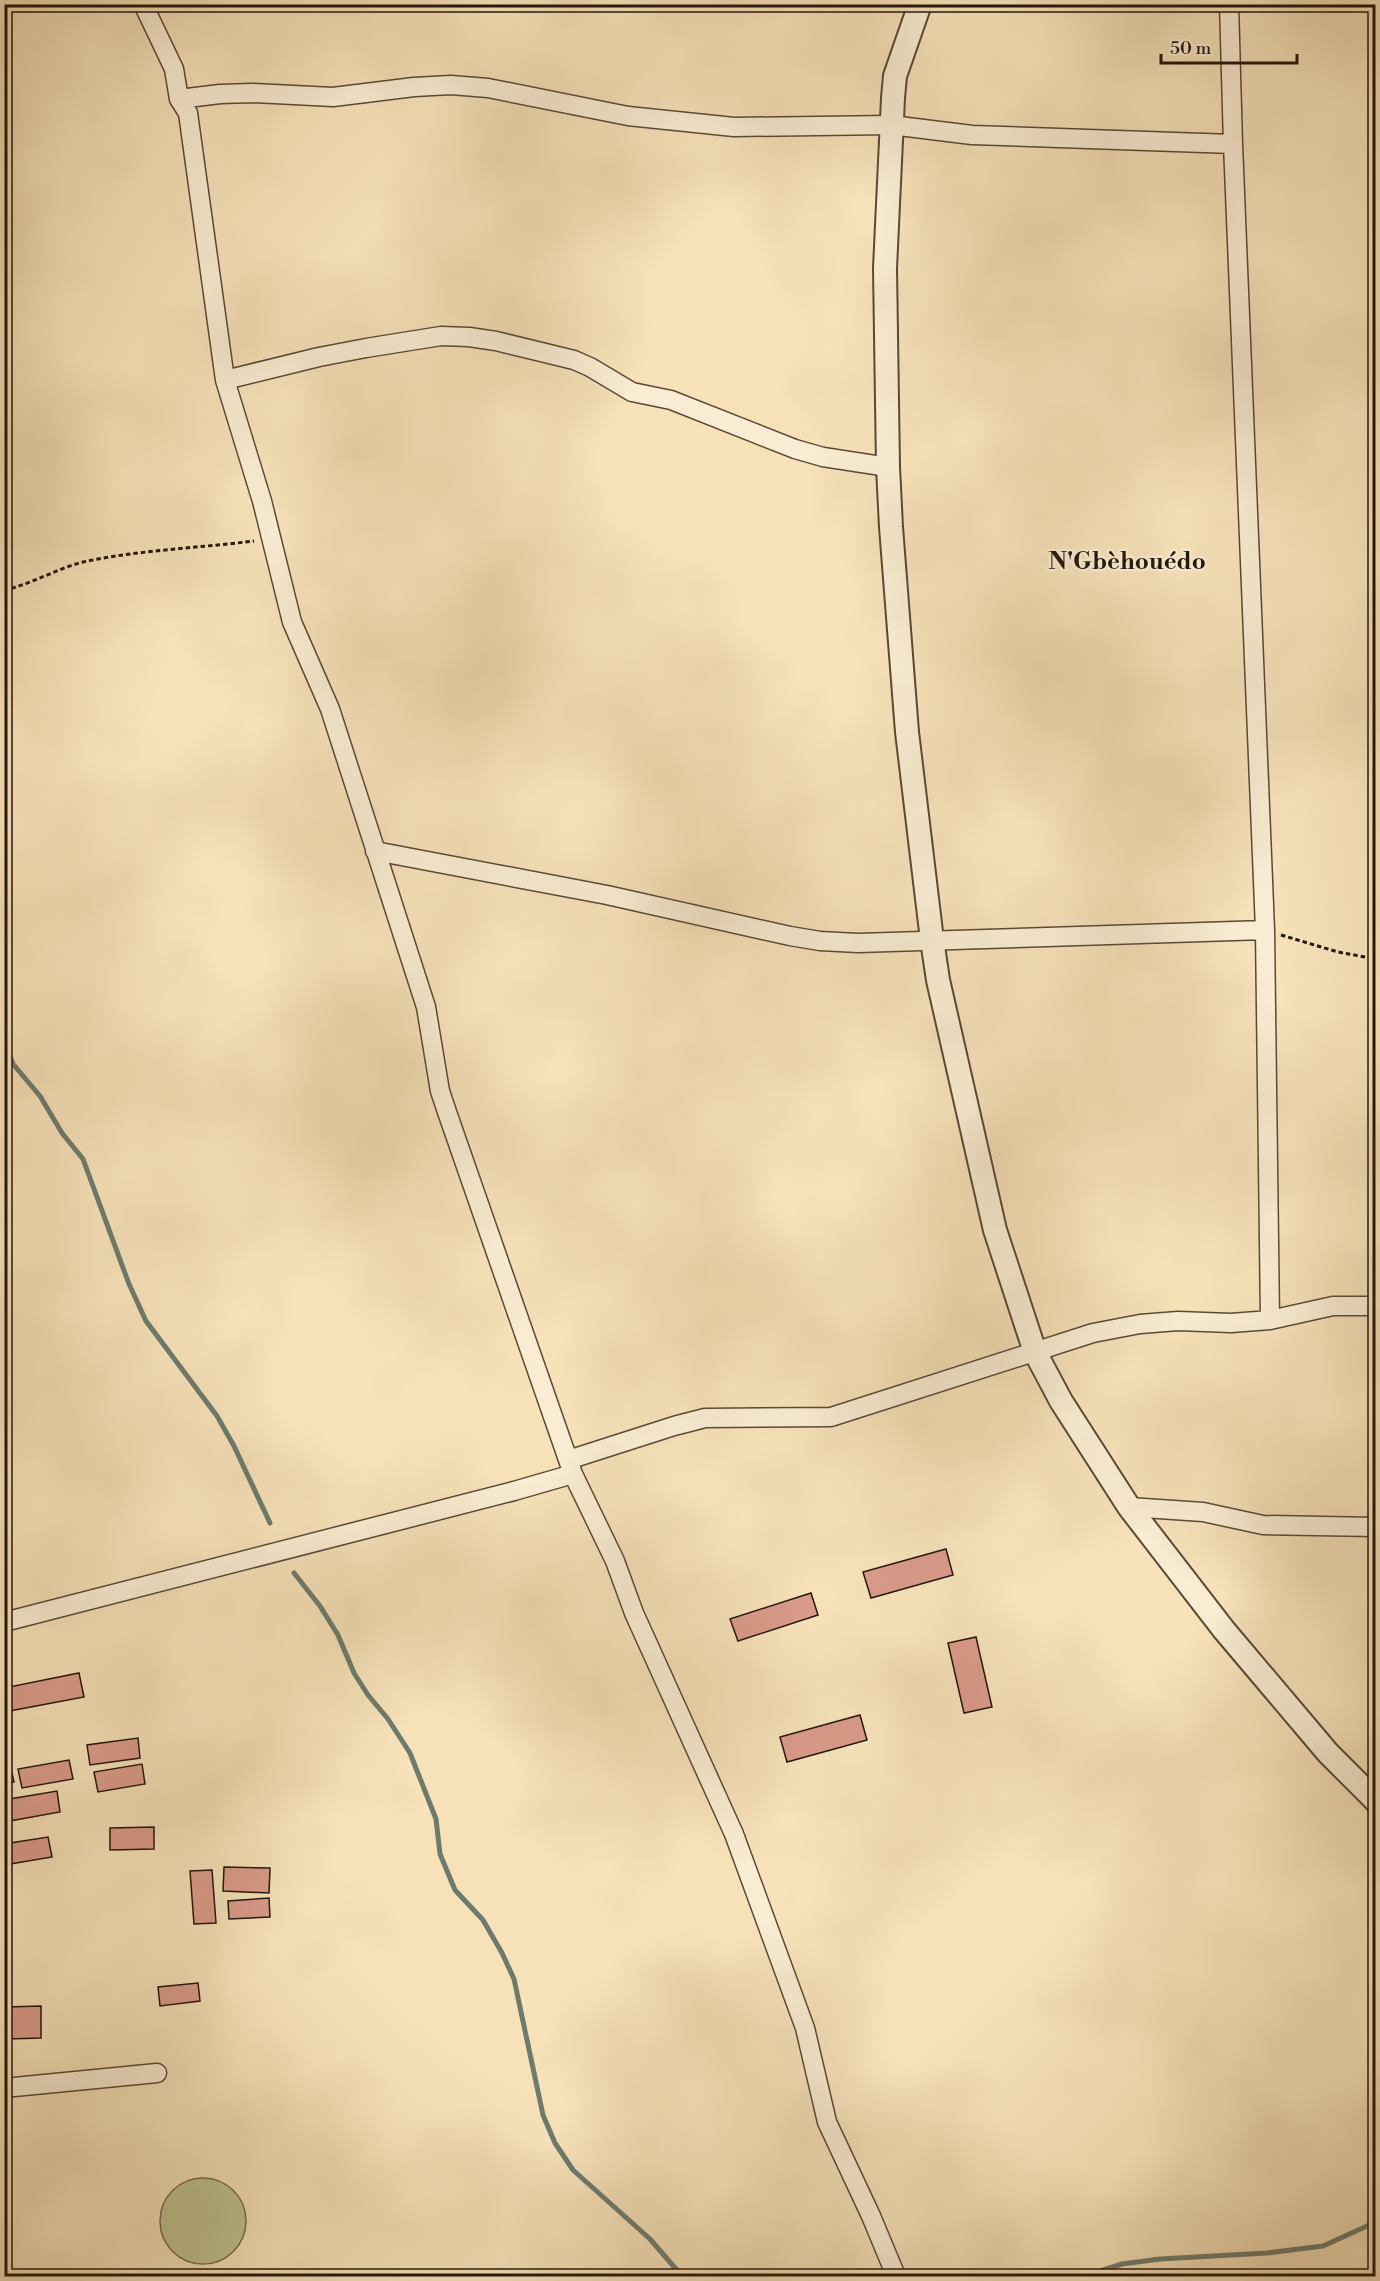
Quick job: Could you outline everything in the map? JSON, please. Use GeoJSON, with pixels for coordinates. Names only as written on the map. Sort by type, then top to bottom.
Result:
{"type":"FeatureCollection","features":[{"type":"Feature","properties":{"kind":"street"},"geometry":{"type":"LineString","coordinates":[[143,4],[174,69],[179,99],[188,112],[225,380],[262,501],[292,622],[330,709],[426,1007],[440,1091],[571,1467],[615,1561],[633,1613],[734,1834],[805,2028],[827,2122],[872,2216],[896,2277]]}},
{"type":"Feature","properties":{"kind":"street"},"geometry":{"type":"LineString","coordinates":[[920,4],[895,76],[891,125],[885,268],[891,527],[907,732],[932,940],[938,980],[995,1230],[1035,1352],[1061,1401],[1129,1507],[1224,1630],[1328,1754],[1376,1801]]}},
{"type":"Feature","properties":{"kind":"street"},"geometry":{"type":"LineString","coordinates":[[1229,4],[1265,930],[1270,1320]]}},
{"type":"Feature","properties":{"kind":"street"},"geometry":{"type":"LineString","coordinates":[[179,99],[252,93],[333,97],[451,85],[488,88],[628,116],[679,123],[734,127],[891,125],[972,135],[1233,144]]}},
{"type":"Feature","properties":{"kind":"street"},"geometry":{"type":"LineString","coordinates":[[225,380],[366,348],[441,336],[470,337],[574,360],[632,392],[671,400],[795,450],[888,467]]}},
{"type":"Feature","properties":{"kind":"street"},"geometry":{"type":"LineString","coordinates":[[375,851],[607,895],[820,941],[858,943],[1265,930]]}},
{"type":"Feature","properties":{"kind":"street"},"geometry":{"type":"LineString","coordinates":[[4,1622],[514,1491],[674,1426],[705,1418],[831,1417],[1093,1333],[1140,1324],[1178,1321],[1232,1323],[1270,1320],[1333,1306],[1376,1306]]}},
{"type":"Feature","properties":{"kind":"street"},"geometry":{"type":"LineString","coordinates":[[1129,1507],[1203,1512],[1263,1525],[1376,1527]]}},
{"type":"Feature","properties":{"kind":"street"},"geometry":{"type":"LineString","coordinates":[[4,2088],[157,2073]]}},
{"type":"Feature","properties":{"kind":"path"},"geometry":{"type":"LineString","coordinates":[[4,590],[27,584],[59,570],[97,560],[271,540]]}},
{"type":"Feature","properties":{"kind":"path"},"geometry":{"type":"LineString","coordinates":[[1265,930],[1338,952],[1376,959]]}},
{"type":"Feature","properties":{"kind":"green space"},"geometry":{"type":"Polygon","coordinates":[[[195,2178],[211,2178],[234,2190],[243,2204],[246,2221],[243,2238],[234,2252],[211,2264],[195,2264],[179,2257],[167,2245],[160,2229],[160,2213],[167,2197],[179,2185],[195,2178]]]}},
{"type":"Feature","properties":{"kind":"building"},"geometry":{"type":"Polygon","coordinates":[[[946,1549],[953,1575],[871,1598],[863,1572],[946,1549]]]}},
{"type":"Feature","properties":{"kind":"building"},"geometry":{"type":"Polygon","coordinates":[[[811,1593],[818,1615],[738,1641],[730,1619],[811,1593]]]}},
{"type":"Feature","properties":{"kind":"building"},"geometry":{"type":"Polygon","coordinates":[[[976,1637],[992,1707],[964,1713],[948,1643],[976,1637]]]}},
{"type":"Feature","properties":{"kind":"building"},"geometry":{"type":"Polygon","coordinates":[[[79,1673],[84,1697],[4,1712],[4,1688],[79,1673]]]}},
{"type":"Feature","properties":{"kind":"building"},"geometry":{"type":"Polygon","coordinates":[[[860,1715],[867,1740],[787,1762],[780,1737],[860,1715]]]}},
{"type":"Feature","properties":{"kind":"building"},"geometry":{"type":"Polygon","coordinates":[[[4,1737],[14,1782],[4,1784],[4,1737]]]}},
{"type":"Feature","properties":{"kind":"building"},"geometry":{"type":"Polygon","coordinates":[[[138,1738],[140,1758],[90,1765],[87,1745],[138,1738]]]}},
{"type":"Feature","properties":{"kind":"building"},"geometry":{"type":"Polygon","coordinates":[[[69,1760],[73,1779],[22,1788],[18,1769],[69,1760]]]}},
{"type":"Feature","properties":{"kind":"building"},"geometry":{"type":"Polygon","coordinates":[[[142,1764],[145,1784],[98,1792],[94,1772],[142,1764]]]}},
{"type":"Feature","properties":{"kind":"building"},"geometry":{"type":"Polygon","coordinates":[[[57,1791],[60,1812],[4,1822],[4,1800],[57,1791]]]}},
{"type":"Feature","properties":{"kind":"building"},"geometry":{"type":"Polygon","coordinates":[[[154,1827],[154,1849],[110,1850],[110,1828],[154,1827]]]}},
{"type":"Feature","properties":{"kind":"building"},"geometry":{"type":"Polygon","coordinates":[[[48,1837],[52,1857],[4,1865],[4,1844],[48,1837]]]}},
{"type":"Feature","properties":{"kind":"building"},"geometry":{"type":"Polygon","coordinates":[[[224,1867],[270,1868],[269,1893],[223,1891],[224,1867]]]}},
{"type":"Feature","properties":{"kind":"building"},"geometry":{"type":"Polygon","coordinates":[[[212,1870],[216,1923],[194,1924],[190,1871],[212,1870]]]}},
{"type":"Feature","properties":{"kind":"building"},"geometry":{"type":"Polygon","coordinates":[[[269,1898],[270,1917],[229,1919],[228,1901],[269,1898]]]}},
{"type":"Feature","properties":{"kind":"building"},"geometry":{"type":"Polygon","coordinates":[[[198,1983],[200,2001],[160,2006],[158,1987],[198,1983]]]}},
{"type":"Feature","properties":{"kind":"building"},"geometry":{"type":"Polygon","coordinates":[[[41,2006],[41,2038],[7,2039],[6,2007],[41,2006]]]}},
{"type":"Feature","properties":{"kind":"waterway"},"geometry":{"type":"LineString","coordinates":[[4,1040],[13,1064],[40,1096],[62,1133],[83,1159],[129,1284],[146,1321],[217,1416],[234,1446],[270,1523]]}},
{"type":"Feature","properties":{"kind":"waterway"},"geometry":{"type":"LineString","coordinates":[[294,1573],[320,1606],[338,1635],[354,1673],[410,1753],[436,1819],[440,1854],[455,1890],[483,1920],[514,1979],[543,2115],[555,2143],[573,2170],[650,2239],[682,2276]]}},
{"type":"Feature","properties":{"kind":"waterway"},"geometry":{"type":"LineString","coordinates":[[1084,2276],[1122,2264],[1160,2259],[1267,2253],[1323,2246],[1376,2222]]}},
{"type":"Feature","properties":{"kind":"district","name":"N'Gbèhouédo"},"geometry":{"type":"Point","coordinates":[1127,561]}}]}
